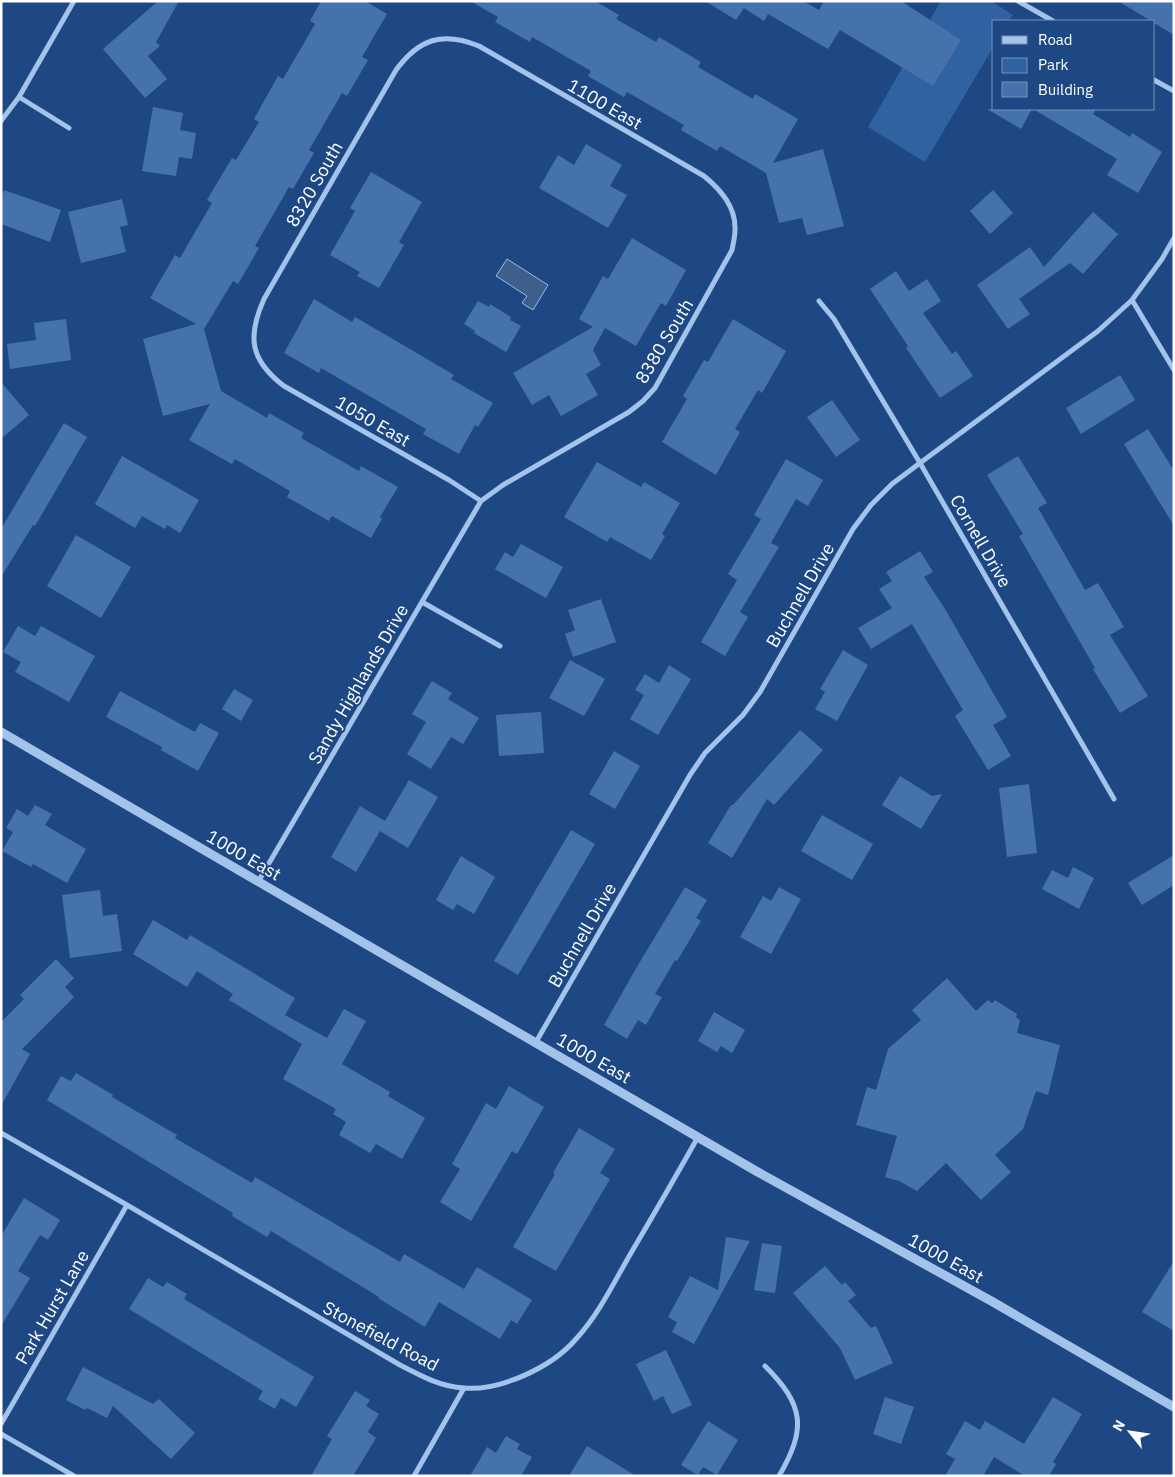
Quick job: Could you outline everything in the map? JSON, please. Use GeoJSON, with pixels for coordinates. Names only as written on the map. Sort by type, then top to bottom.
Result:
{"type":"FeatureCollection","features":[{"type":"Feature","properties":{"kind":"street"},"geometry":{"type":"LineString","coordinates":[[1,121],[18,97],[74,1]]}},
{"type":"Feature","properties":{"kind":"street"},"geometry":{"type":"LineString","coordinates":[[1018,1],[1051,20]]}},
{"type":"Feature","properties":{"kind":"street","name":"1100 East"},"geometry":{"type":"LineString","coordinates":[[431,40],[463,40],[479,46],[704,176],[716,186],[726,199],[733,215],[736,231]]}},
{"type":"Feature","properties":{"kind":"street","name":"8320 South"},"geometry":{"type":"LineString","coordinates":[[257,358],[254,332],[257,315],[264,299],[396,70],[405,57],[431,40]]}},
{"type":"Feature","properties":{"kind":"street"},"geometry":{"type":"LineString","coordinates":[[1155,81],[1174,91]]}},
{"type":"Feature","properties":{"kind":"street"},"geometry":{"type":"LineString","coordinates":[[18,97],[69,128]]}},
{"type":"Feature","properties":{"kind":"street","name":"8380 South"},"geometry":{"type":"LineString","coordinates":[[481,501],[503,485],[629,412],[643,401],[655,388],[724,267],[732,250],[736,231]]}},
{"type":"Feature","properties":{"kind":"street","name":"Buchnell Drive"},"geometry":{"type":"LineString","coordinates":[[536,1042],[690,775],[705,753],[743,715],[760,692],[853,529],[871,505],[892,484],[1098,332],[1132,300],[1174,238]]}},
{"type":"Feature","properties":{"kind":"street"},"geometry":{"type":"LineString","coordinates":[[1132,300],[1174,370]]}},
{"type":"Feature","properties":{"kind":"street","name":"Cornell Drive"},"geometry":{"type":"LineString","coordinates":[[819,301],[834,319],[920,463],[1114,799]]}},
{"type":"Feature","properties":{"kind":"street","name":"1050 East"},"geometry":{"type":"LineString","coordinates":[[257,358],[264,369],[284,386],[449,480],[481,501]]}},
{"type":"Feature","properties":{"kind":"street","name":"Sandy Highlands Drive"},"geometry":{"type":"LineString","coordinates":[[258,882],[481,501]]}},
{"type":"Feature","properties":{"kind":"street"},"geometry":{"type":"LineString","coordinates":[[422,602],[500,646]]}},
{"type":"Feature","properties":{"kind":"street","name":"1000 East"},"geometry":{"type":"LineString","coordinates":[[1,732],[698,1137],[1000,1306],[1174,1407]]}},
{"type":"Feature","properties":{"kind":"street","name":"Stonefield Road"},"geometry":{"type":"LineString","coordinates":[[1,1133],[400,1365],[430,1380],[464,1388],[491,1385],[520,1378],[549,1363],[575,1340],[597,1312],[698,1137]]}},
{"type":"Feature","properties":{"kind":"street","name":"Park Hurst Lane"},"geometry":{"type":"LineString","coordinates":[[1,1424],[127,1205]]}},
{"type":"Feature","properties":{"kind":"street"},"geometry":{"type":"LineString","coordinates":[[765,1366],[779,1380],[787,1392],[797,1415],[798,1435],[791,1456],[779,1476]]}},
{"type":"Feature","properties":{"kind":"street"},"geometry":{"type":"LineString","coordinates":[[414,1476],[464,1388]]}},
{"type":"Feature","properties":{"kind":"street"},"geometry":{"type":"LineString","coordinates":[[1,1434],[74,1476]]}},
{"type":"Feature","properties":{"kind":"green space"},"geometry":{"type":"Polygon","coordinates":[[[941,1],[991,1],[1013,15],[1010,20],[992,20],[992,49],[925,162],[868,127],[941,1]]]}},
{"type":"Feature","properties":{"kind":"shaded area"},"geometry":{"type":"Polygon","coordinates":[[[507,259],[548,285],[533,310],[522,303],[527,296],[496,276],[507,259]]]}},
{"type":"Feature","properties":{"kind":"building"},"geometry":{"type":"Polygon","coordinates":[[[158,1],[179,1],[156,42],[160,46],[148,56],[167,79],[145,98],[103,49],[158,1]]]}},
{"type":"Feature","properties":{"kind":"building"},"geometry":{"type":"Polygon","coordinates":[[[321,1],[365,1],[387,14],[362,57],[368,60],[347,96],[342,93],[309,150],[314,153],[293,189],[289,187],[255,246],[259,248],[238,284],[233,281],[204,329],[221,391],[267,418],[269,413],[304,433],[301,438],[359,471],[361,466],[398,487],[380,517],[382,519],[371,538],[332,516],[329,521],[287,497],[290,491],[235,459],[232,464],[189,440],[210,404],[163,416],[143,339],[196,324],[150,298],[175,255],[180,258],[212,203],[207,200],[232,158],[236,160],[259,122],[254,119],[278,76],[283,79],[315,24],[310,21],[321,1]]]}},
{"type":"Feature","properties":{"kind":"building"},"geometry":{"type":"Polygon","coordinates":[[[470,1],[595,1],[619,15],[616,19],[656,42],[659,37],[701,62],[698,67],[753,99],[755,94],[798,119],[773,163],[823,149],[844,226],[807,235],[802,218],[779,223],[766,173],[720,146],[717,151],[681,130],[684,125],[627,92],[624,97],[588,76],[591,71],[532,37],[530,42],[495,22],[498,17],[470,1]]]}},
{"type":"Feature","properties":{"kind":"building"},"geometry":{"type":"Polygon","coordinates":[[[705,1],[803,1],[819,10],[824,1],[901,1],[961,40],[933,86],[840,30],[828,49],[768,14],[764,21],[744,8],[736,20],[705,1]]]}},
{"type":"Feature","properties":{"kind":"building"},"geometry":{"type":"Polygon","coordinates":[[[1118,1],[1174,1],[1174,35],[1155,24],[1155,20],[1149,20],[1118,1]]]}},
{"type":"Feature","properties":{"kind":"building"},"geometry":{"type":"Polygon","coordinates":[[[153,107],[183,113],[180,130],[196,133],[192,159],[179,157],[176,176],[142,171],[153,107]]]}},
{"type":"Feature","properties":{"kind":"building"},"geometry":{"type":"Polygon","coordinates":[[[987,109],[1031,110],[1021,129],[987,109]]]}},
{"type":"Feature","properties":{"kind":"building"},"geometry":{"type":"Polygon","coordinates":[[[1035,110],[1095,110],[1093,114],[1130,137],[1132,133],[1162,152],[1138,193],[1107,175],[1117,159],[1035,110]]]}},
{"type":"Feature","properties":{"kind":"building"},"geometry":{"type":"Polygon","coordinates":[[[586,144],[622,165],[610,186],[627,195],[608,228],[539,188],[558,155],[574,165],[586,144]]]}},
{"type":"Feature","properties":{"kind":"building"},"geometry":{"type":"Polygon","coordinates":[[[371,172],[422,202],[399,242],[404,245],[379,288],[357,276],[360,272],[330,255],[355,211],[350,208],[371,172]]]}},
{"type":"Feature","properties":{"kind":"building"},"geometry":{"type":"Polygon","coordinates":[[[4,190],[61,210],[50,242],[1,224],[1,198],[4,190]]]}},
{"type":"Feature","properties":{"kind":"building"},"geometry":{"type":"Polygon","coordinates":[[[993,190],[1013,213],[990,234],[970,211],[993,190]]]}},
{"type":"Feature","properties":{"kind":"building"},"geometry":{"type":"Polygon","coordinates":[[[122,199],[128,225],[120,227],[126,252],[81,263],[68,212],[122,199]]]}},
{"type":"Feature","properties":{"kind":"building"},"geometry":{"type":"Polygon","coordinates":[[[1093,212],[1118,234],[1083,274],[1070,263],[1019,299],[1030,314],[1008,329],[977,285],[1030,247],[1044,267],[1093,212]]]}},
{"type":"Feature","properties":{"kind":"building"},"geometry":{"type":"Polygon","coordinates":[[[632,238],[686,270],[666,306],[661,303],[636,346],[605,328],[593,350],[601,365],[586,374],[598,395],[561,416],[549,395],[532,405],[513,373],[593,327],[579,319],[603,276],[608,279],[632,238]]]}},
{"type":"Feature","properties":{"kind":"building"},"geometry":{"type":"Polygon","coordinates":[[[896,271],[909,291],[927,279],[941,301],[923,313],[952,354],[956,351],[973,376],[940,398],[906,348],[908,346],[870,289],[896,271]]]}},
{"type":"Feature","properties":{"kind":"building"},"geometry":{"type":"Polygon","coordinates":[[[314,299],[352,322],[355,317],[454,375],[451,379],[493,403],[478,427],[475,425],[459,454],[423,434],[426,429],[321,368],[319,373],[284,353],[314,299]]]}},
{"type":"Feature","properties":{"kind":"building"},"geometry":{"type":"Polygon","coordinates":[[[478,301],[489,307],[490,304],[511,317],[510,320],[521,326],[506,352],[474,333],[475,331],[464,324],[478,301]]]}},
{"type":"Feature","properties":{"kind":"building"},"geometry":{"type":"Polygon","coordinates":[[[66,319],[71,360],[10,369],[7,344],[36,340],[34,323],[66,319]]]}},
{"type":"Feature","properties":{"kind":"building"},"geometry":{"type":"Polygon","coordinates":[[[733,319],[786,351],[762,393],[758,390],[735,429],[740,432],[716,475],[662,442],[687,399],[683,396],[704,360],[708,362],[733,319]]]}},
{"type":"Feature","properties":{"kind":"building"},"geometry":{"type":"Polygon","coordinates":[[[1120,375],[1135,400],[1081,434],[1066,408],[1120,375]]]}},
{"type":"Feature","properties":{"kind":"building"},"geometry":{"type":"Polygon","coordinates":[[[1,382],[29,415],[1,439],[1,382]]]}},
{"type":"Feature","properties":{"kind":"building"},"geometry":{"type":"Polygon","coordinates":[[[832,400],[860,440],[836,457],[807,417],[832,400]]]}},
{"type":"Feature","properties":{"kind":"building"},"geometry":{"type":"Polygon","coordinates":[[[64,423],[87,437],[35,526],[33,525],[1,577],[1,529],[64,423]]]}},
{"type":"Feature","properties":{"kind":"building"},"geometry":{"type":"Polygon","coordinates":[[[1148,429],[1174,471],[1174,526],[1124,444],[1148,429]]]}},
{"type":"Feature","properties":{"kind":"building"},"geometry":{"type":"Polygon","coordinates":[[[122,456],[199,500],[180,533],[167,525],[165,529],[142,516],[135,528],[95,504],[122,456]]]}},
{"type":"Feature","properties":{"kind":"building"},"geometry":{"type":"Polygon","coordinates":[[[1018,456],[1047,503],[1038,508],[1085,590],[1098,583],[1124,627],[1110,635],[1148,696],[1120,713],[1093,669],[1095,668],[1019,536],[1023,534],[987,475],[1018,456]]]}},
{"type":"Feature","properties":{"kind":"building"},"geometry":{"type":"Polygon","coordinates":[[[786,459],[823,480],[808,506],[796,499],[771,543],[779,547],[740,612],[748,617],[725,656],[701,642],[737,580],[728,574],[761,519],[754,515],[786,459]]]}},
{"type":"Feature","properties":{"kind":"building"},"geometry":{"type":"Polygon","coordinates":[[[597,462],[641,487],[644,482],[680,503],[662,534],[665,536],[651,560],[610,537],[607,542],[564,517],[597,462]]]}},
{"type":"Feature","properties":{"kind":"building"},"geometry":{"type":"Polygon","coordinates":[[[76,535],[131,567],[101,618],[47,586],[76,535]]]}},
{"type":"Feature","properties":{"kind":"building"},"geometry":{"type":"Polygon","coordinates":[[[521,544],[563,567],[546,598],[495,569],[505,552],[513,557],[521,544]]]}},
{"type":"Feature","properties":{"kind":"building"},"geometry":{"type":"Polygon","coordinates":[[[920,551],[933,572],[924,577],[945,609],[1007,717],[993,725],[1011,756],[988,770],[955,716],[963,710],[912,624],[871,649],[858,628],[892,608],[879,589],[892,581],[886,572],[920,551]]]}},
{"type":"Feature","properties":{"kind":"building"},"geometry":{"type":"Polygon","coordinates":[[[601,599],[616,642],[573,657],[565,634],[575,630],[568,610],[601,599]]]}},
{"type":"Feature","properties":{"kind":"building"},"geometry":{"type":"Polygon","coordinates":[[[18,626],[35,636],[41,626],[95,656],[69,702],[15,672],[21,662],[3,652],[18,626]]]}},
{"type":"Feature","properties":{"kind":"building"},"geometry":{"type":"Polygon","coordinates":[[[843,650],[868,665],[837,721],[815,709],[825,692],[820,689],[843,650]]]}},
{"type":"Feature","properties":{"kind":"building"},"geometry":{"type":"Polygon","coordinates":[[[570,660],[605,679],[584,716],[549,698],[570,660]]]}},
{"type":"Feature","properties":{"kind":"building"},"geometry":{"type":"Polygon","coordinates":[[[669,665],[691,679],[658,735],[630,719],[644,695],[635,690],[645,674],[659,683],[669,665]]]}},
{"type":"Feature","properties":{"kind":"building"},"geometry":{"type":"Polygon","coordinates":[[[432,681],[452,693],[448,699],[479,718],[463,744],[451,737],[431,769],[407,754],[426,722],[412,714],[432,681]]]}},
{"type":"Feature","properties":{"kind":"building"},"geometry":{"type":"Polygon","coordinates":[[[234,689],[253,700],[241,721],[222,709],[234,689]]]}},
{"type":"Feature","properties":{"kind":"building"},"geometry":{"type":"Polygon","coordinates":[[[120,691],[195,732],[200,723],[219,733],[198,771],[161,750],[162,747],[106,717],[120,691]]]}},
{"type":"Feature","properties":{"kind":"building"},"geometry":{"type":"Polygon","coordinates":[[[541,712],[544,753],[499,756],[496,715],[541,712]]]}},
{"type":"Feature","properties":{"kind":"building"},"geometry":{"type":"Polygon","coordinates":[[[800,730],[823,750],[774,805],[767,799],[732,858],[708,843],[731,805],[800,730]]]}},
{"type":"Feature","properties":{"kind":"building"},"geometry":{"type":"Polygon","coordinates":[[[614,751],[640,766],[615,809],[589,794],[614,751]]]}},
{"type":"Feature","properties":{"kind":"building"},"geometry":{"type":"Polygon","coordinates":[[[900,776],[932,796],[942,794],[921,829],[882,805],[900,776]]]}},
{"type":"Feature","properties":{"kind":"building"},"geometry":{"type":"Polygon","coordinates":[[[409,780],[438,797],[408,848],[380,831],[356,872],[331,857],[360,806],[385,821],[409,780]]]}},
{"type":"Feature","properties":{"kind":"building"},"geometry":{"type":"Polygon","coordinates":[[[1029,784],[1037,853],[1007,857],[999,788],[1029,784]]]}},
{"type":"Feature","properties":{"kind":"building"},"geometry":{"type":"Polygon","coordinates":[[[35,805],[52,814],[45,825],[86,849],[67,883],[33,864],[31,867],[2,851],[13,832],[6,828],[17,809],[28,816],[35,805]]]}},
{"type":"Feature","properties":{"kind":"building"},"geometry":{"type":"Polygon","coordinates":[[[822,815],[873,844],[852,880],[801,851],[822,815]]]}},
{"type":"Feature","properties":{"kind":"building"},"geometry":{"type":"Polygon","coordinates":[[[571,830],[595,844],[518,975],[494,961],[571,830]]]}},
{"type":"Feature","properties":{"kind":"building"},"geometry":{"type":"Polygon","coordinates":[[[1174,855],[1174,885],[1142,905],[1128,883],[1174,855]]]}},
{"type":"Feature","properties":{"kind":"building"},"geometry":{"type":"Polygon","coordinates":[[[461,856],[495,877],[474,914],[457,904],[453,910],[436,900],[461,856]]]}},
{"type":"Feature","properties":{"kind":"building"},"geometry":{"type":"Polygon","coordinates":[[[1073,867],[1094,878],[1079,909],[1042,889],[1052,870],[1068,878],[1073,867]]]}},
{"type":"Feature","properties":{"kind":"building"},"geometry":{"type":"Polygon","coordinates":[[[685,887],[707,900],[696,918],[701,921],[655,994],[662,997],[646,1025],[638,1020],[627,1039],[604,1025],[685,887]]]}},
{"type":"Feature","properties":{"kind":"building"},"geometry":{"type":"Polygon","coordinates":[[[779,887],[801,899],[771,954],[740,937],[763,896],[771,901],[779,887]]]}},
{"type":"Feature","properties":{"kind":"building"},"geometry":{"type":"Polygon","coordinates":[[[100,890],[103,916],[117,914],[122,951],[70,958],[62,895],[100,890]]]}},
{"type":"Feature","properties":{"kind":"building"},"geometry":{"type":"Polygon","coordinates":[[[153,920],[187,940],[190,935],[295,998],[285,1015],[327,1038],[344,1009],[366,1021],[342,1064],[390,1092],[388,1096],[425,1118],[402,1159],[376,1144],[370,1153],[339,1135],[346,1122],[333,1114],[336,1109],[283,1079],[302,1044],[229,1000],[233,994],[197,971],[187,987],[133,954],[153,920]]]}},
{"type":"Feature","properties":{"kind":"building"},"geometry":{"type":"Polygon","coordinates":[[[56,959],[74,978],[65,987],[74,997],[22,1049],[30,1054],[1,1106],[1,1022],[24,999],[20,995],[56,959]]]}},
{"type":"Feature","properties":{"kind":"building"},"geometry":{"type":"Polygon","coordinates":[[[947,978],[976,1011],[988,1000],[992,1003],[995,1000],[1017,1014],[1016,1017],[1020,1020],[1017,1033],[1060,1045],[1048,1095],[1036,1091],[1023,1129],[995,1155],[1011,1172],[981,1200],[946,1163],[917,1191],[899,1181],[885,1177],[897,1136],[856,1125],[867,1087],[876,1090],[888,1049],[921,1020],[912,1010],[947,978]]]}},
{"type":"Feature","properties":{"kind":"building"},"geometry":{"type":"Polygon","coordinates":[[[714,1012],[745,1030],[732,1053],[721,1046],[717,1052],[698,1041],[714,1012]]]}},
{"type":"Feature","properties":{"kind":"building"},"geometry":{"type":"Polygon","coordinates":[[[76,1073],[113,1095],[112,1097],[177,1135],[175,1138],[252,1183],[255,1177],[400,1262],[404,1254],[464,1289],[477,1267],[532,1300],[517,1324],[511,1320],[500,1339],[439,1302],[425,1327],[271,1231],[267,1237],[232,1216],[233,1213],[47,1100],[61,1076],[71,1081],[76,1073]]]}},
{"type":"Feature","properties":{"kind":"building"},"geometry":{"type":"Polygon","coordinates":[[[509,1086],[544,1107],[517,1154],[512,1151],[471,1221],[440,1202],[460,1169],[452,1164],[486,1103],[496,1109],[509,1086]]]}},
{"type":"Feature","properties":{"kind":"building"},"geometry":{"type":"Polygon","coordinates":[[[579,1128],[615,1149],[600,1173],[610,1179],[556,1271],[513,1247],[579,1128]]]}},
{"type":"Feature","properties":{"kind":"building"},"geometry":{"type":"Polygon","coordinates":[[[24,1198],[60,1220],[48,1240],[40,1235],[18,1271],[30,1278],[1,1326],[1,1236],[24,1198]]]}},
{"type":"Feature","properties":{"kind":"building"},"geometry":{"type":"Polygon","coordinates":[[[726,1237],[750,1241],[694,1344],[672,1332],[677,1322],[668,1317],[690,1276],[718,1290],[726,1237]]]}},
{"type":"Feature","properties":{"kind":"building"},"geometry":{"type":"Polygon","coordinates":[[[762,1243],[782,1246],[775,1293],[754,1290],[762,1243]]]}},
{"type":"Feature","properties":{"kind":"building"},"geometry":{"type":"Polygon","coordinates":[[[1174,1261],[1174,1331],[1142,1312],[1174,1261]]]}},
{"type":"Feature","properties":{"kind":"building"},"geometry":{"type":"Polygon","coordinates":[[[825,1266],[842,1285],[845,1282],[856,1295],[848,1301],[871,1328],[876,1326],[893,1363],[855,1380],[840,1348],[793,1293],[825,1266]]]}},
{"type":"Feature","properties":{"kind":"building"},"geometry":{"type":"Polygon","coordinates":[[[148,1278],[163,1287],[167,1282],[187,1294],[184,1299],[314,1377],[296,1407],[281,1398],[275,1409],[258,1399],[263,1391],[129,1309],[148,1278]]]}},
{"type":"Feature","properties":{"kind":"building"},"geometry":{"type":"Polygon","coordinates":[[[666,1350],[692,1405],[672,1414],[663,1396],[654,1401],[636,1364],[666,1350]]]}},
{"type":"Feature","properties":{"kind":"building"},"geometry":{"type":"Polygon","coordinates":[[[83,1367],[153,1404],[159,1399],[195,1433],[171,1459],[113,1406],[107,1418],[87,1408],[85,1410],[66,1400],[83,1367]]]}},
{"type":"Feature","properties":{"kind":"building"},"geometry":{"type":"Polygon","coordinates":[[[355,1391],[370,1400],[366,1406],[379,1414],[368,1432],[376,1438],[353,1476],[311,1476],[332,1439],[327,1436],[355,1391]]]}},
{"type":"Feature","properties":{"kind":"building"},"geometry":{"type":"Polygon","coordinates":[[[885,1397],[914,1407],[901,1444],[873,1434],[885,1397]]]}},
{"type":"Feature","properties":{"kind":"building"},"geometry":{"type":"Polygon","coordinates":[[[1053,1397],[1082,1414],[1053,1462],[1056,1464],[1049,1476],[1025,1476],[994,1457],[983,1476],[945,1476],[955,1459],[946,1454],[965,1421],[980,1430],[985,1421],[1024,1444],[1053,1397]]]}},
{"type":"Feature","properties":{"kind":"building"},"geometry":{"type":"Polygon","coordinates":[[[708,1421],[738,1440],[717,1475],[703,1467],[698,1475],[681,1465],[708,1421]]]}},
{"type":"Feature","properties":{"kind":"building"},"geometry":{"type":"Polygon","coordinates":[[[506,1436],[520,1444],[517,1449],[532,1457],[521,1476],[470,1476],[487,1447],[496,1453],[506,1436]]]}},
{"type":"Feature","properties":{"kind":"building"},"geometry":{"type":"Polygon","coordinates":[[[587,1446],[636,1476],[569,1476],[587,1446]]]}}]}
